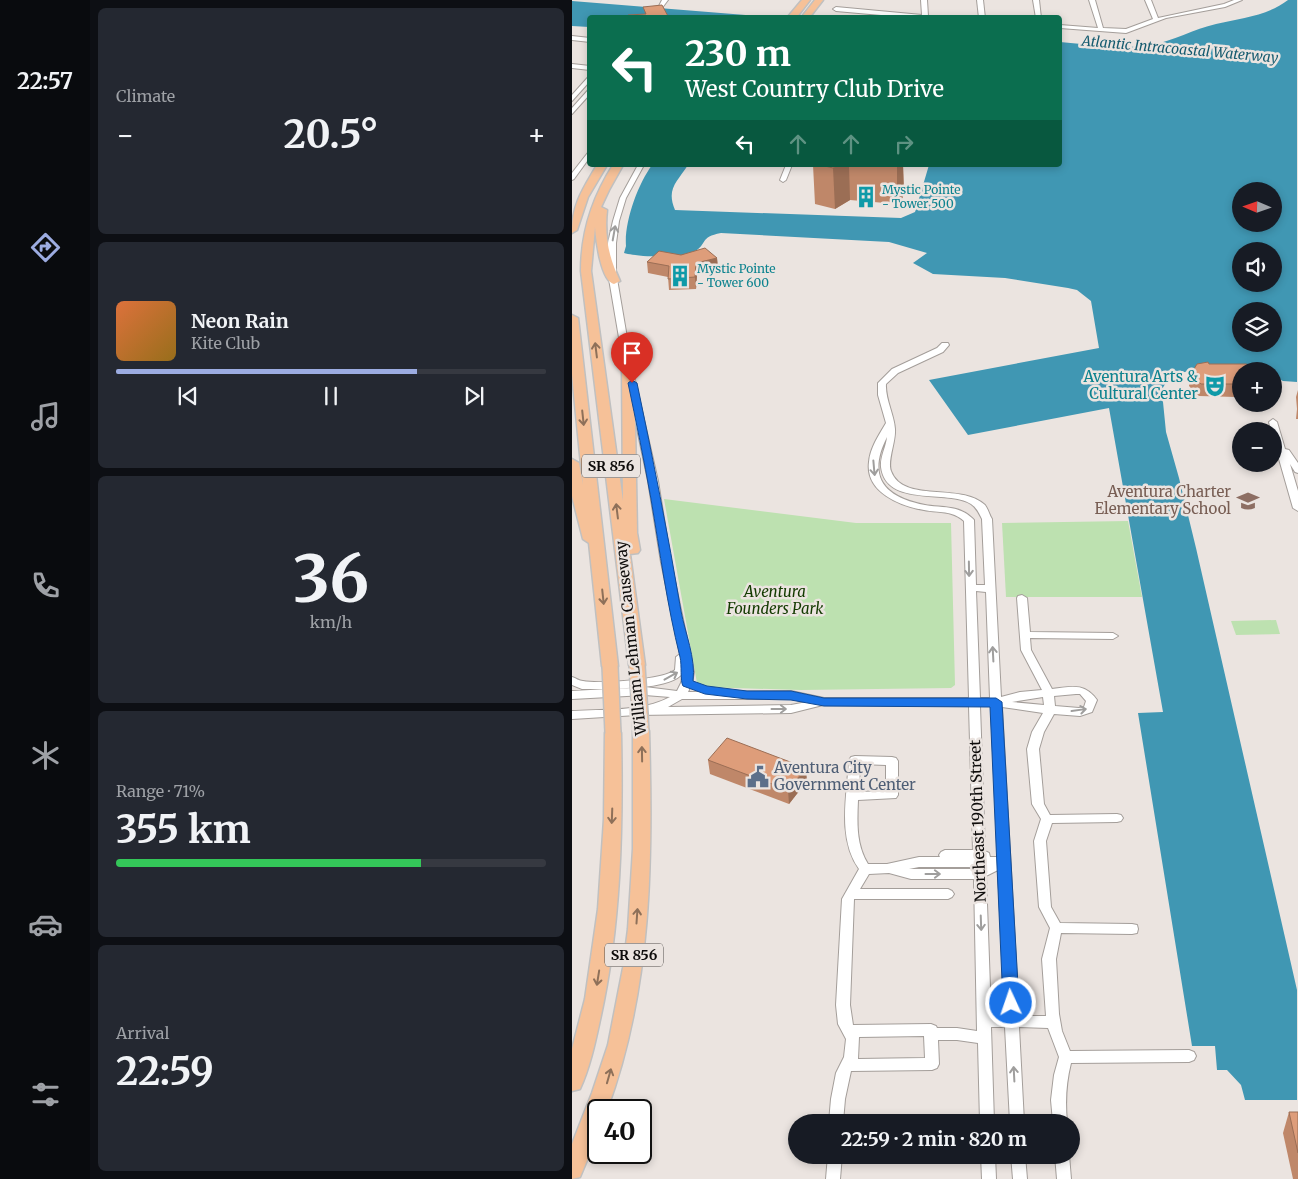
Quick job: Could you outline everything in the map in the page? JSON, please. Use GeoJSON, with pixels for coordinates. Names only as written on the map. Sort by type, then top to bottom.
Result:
{"type":"FeatureCollection","features":[{"type":"Feature","properties":{"kind":"highway"},"geometry":{"type":"LineString","coordinates":[[807,15],[819,0]]}},
{"type":"Feature","properties":{"kind":"highway"},"geometry":{"type":"LineString","coordinates":[[793,15],[805,1]]}},
{"type":"Feature","properties":{"kind":"highway"},"geometry":{"type":"LineString","coordinates":[[572,206],[601,167]]}},
{"type":"Feature","properties":{"kind":"highway","name":"William Lehman Causeway"},"geometry":{"type":"LineString","coordinates":[[572,1170],[606,1085],[618,1044],[630,985],[640,882],[642,731],[637,665],[586,271],[589,232],[595,210],[617,167]]}},
{"type":"Feature","properties":{"kind":"highway"},"geometry":{"type":"LineString","coordinates":[[572,230],[580,204],[590,183]]}},
{"type":"Feature","properties":{"kind":"highway"},"geometry":{"type":"LineString","coordinates":[[604,189],[600,238],[605,261],[614,281]]}},
{"type":"Feature","properties":{"kind":"highway","name":"William Lehman Causeway"},"geometry":{"type":"LineString","coordinates":[[572,318],[610,666],[613,732],[612,842],[601,958],[589,1021],[572,1082]]}},
{"type":"Feature","properties":{"kind":"highway"},"geometry":{"type":"LineString","coordinates":[[628,367],[630,533],[640,607],[635,646]]}},
{"type":"Feature","properties":{"kind":"highway"},"geometry":{"type":"LineString","coordinates":[[572,463],[584,521],[599,565]]}},
{"type":"Feature","properties":{"kind":"street"},"geometry":{"type":"LineString","coordinates":[[662,6],[665,0]]}},
{"type":"Feature","properties":{"kind":"street"},"geometry":{"type":"LineString","coordinates":[[924,0],[925,15]]}},
{"type":"Feature","properties":{"kind":"street"},"geometry":{"type":"LineString","coordinates":[[980,0],[982,15]]}},
{"type":"Feature","properties":{"kind":"street"},"geometry":{"type":"LineString","coordinates":[[1036,0],[1038,15]]}},
{"type":"Feature","properties":{"kind":"street"},"geometry":{"type":"LineString","coordinates":[[1092,0],[1101,30]]}},
{"type":"Feature","properties":{"kind":"street"},"geometry":{"type":"LineString","coordinates":[[1148,0],[1156,20]]}},
{"type":"Feature","properties":{"kind":"street"},"geometry":{"type":"LineString","coordinates":[[1204,0],[1208,9]]}},
{"type":"Feature","properties":{"kind":"street"},"geometry":{"type":"LineString","coordinates":[[1062,27],[1126,31],[1156,20],[1239,0]]}},
{"type":"Feature","properties":{"kind":"street"},"geometry":{"type":"LineString","coordinates":[[836,9],[867,9],[917,15]]}},
{"type":"Feature","properties":{"kind":"street"},"geometry":{"type":"LineString","coordinates":[[572,38],[587,40]]}},
{"type":"Feature","properties":{"kind":"street"},"geometry":{"type":"LineString","coordinates":[[572,64],[586,62]]}},
{"type":"Feature","properties":{"kind":"street"},"geometry":{"type":"LineString","coordinates":[[572,64],[587,69]]}},
{"type":"Feature","properties":{"kind":"street"},"geometry":{"type":"LineString","coordinates":[[572,70],[587,70]]}},
{"type":"Feature","properties":{"kind":"street"},"geometry":{"type":"LineString","coordinates":[[572,99],[587,82]]}},
{"type":"Feature","properties":{"kind":"street"},"geometry":{"type":"LineString","coordinates":[[574,110],[587,94]]}},
{"type":"Feature","properties":{"kind":"street"},"geometry":{"type":"LineString","coordinates":[[572,178],[587,156]]}},
{"type":"Feature","properties":{"kind":"street"},"geometry":{"type":"LineString","coordinates":[[572,170],[581,163]]}},
{"type":"Feature","properties":{"kind":"street"},"geometry":{"type":"LineString","coordinates":[[637,711],[671,701],[682,695],[687,683],[688,669],[679,631],[654,488],[628,367],[614,281],[612,255],[616,221],[623,198],[640,167]]}},
{"type":"Feature","properties":{"kind":"street"},"geometry":{"type":"LineString","coordinates":[[783,180],[788,167]]}},
{"type":"Feature","properties":{"kind":"street"},"geometry":{"type":"LineString","coordinates":[[890,423],[882,396],[882,384],[885,379],[902,367],[940,350],[945,344]]}},
{"type":"Feature","properties":{"kind":"street","name":"Northeast 190th Street"},"geometry":{"type":"LineString","coordinates":[[890,423],[892,439],[885,461],[886,473],[890,478],[899,486],[911,491],[927,495],[961,498],[974,502],[982,508],[987,519],[1017,1114]]}},
{"type":"Feature","properties":{"kind":"street","name":"Northeast 190th Street"},"geometry":{"type":"LineString","coordinates":[[890,423],[872,464],[879,486],[901,501],[925,508],[958,511],[969,520],[987,1114]]}},
{"type":"Feature","properties":{"kind":"street"},"geometry":{"type":"LineString","coordinates":[[1282,445],[1298,470]]}},
{"type":"Feature","properties":{"kind":"street"},"geometry":{"type":"LineString","coordinates":[[1282,449],[1298,508]]}},
{"type":"Feature","properties":{"kind":"street"},"geometry":{"type":"LineString","coordinates":[[970,587],[990,589]]}},
{"type":"Feature","properties":{"kind":"street"},"geometry":{"type":"LineString","coordinates":[[1022,598],[1026,650],[1048,692],[1050,710],[1038,732],[1033,749],[1038,804],[1047,819],[1040,841],[1045,907],[1056,928],[1049,959],[1053,1022],[1066,1057],[1061,1075],[1058,1100],[1059,1114]]}},
{"type":"Feature","properties":{"kind":"street"},"geometry":{"type":"LineString","coordinates":[[572,681],[593,685],[669,679],[682,667],[679,631]]}},
{"type":"Feature","properties":{"kind":"street"},"geometry":{"type":"LineString","coordinates":[[1025,635],[1113,636]]}},
{"type":"Feature","properties":{"kind":"street"},"geometry":{"type":"LineString","coordinates":[[687,683],[705,690],[747,695]]}},
{"type":"Feature","properties":{"kind":"street"},"geometry":{"type":"LineString","coordinates":[[572,694],[645,691],[682,695],[791,695],[824,702],[996,702],[1050,710],[1080,712],[1088,709],[1092,700],[1088,695],[1076,690],[1020,696],[996,702]]}},
{"type":"Feature","properties":{"kind":"street"},"geometry":{"type":"LineString","coordinates":[[572,715],[637,711],[791,709],[824,702]]}},
{"type":"Feature","properties":{"kind":"street"},"geometry":{"type":"LineString","coordinates":[[854,796],[852,840],[856,853],[866,869]]}},
{"type":"Feature","properties":{"kind":"street"},"geometry":{"type":"LineString","coordinates":[[1047,819],[1117,818]]}},
{"type":"Feature","properties":{"kind":"street"},"geometry":{"type":"LineString","coordinates":[[887,869],[919,856],[979,864],[1004,862]]}},
{"type":"Feature","properties":{"kind":"street"},"geometry":{"type":"LineString","coordinates":[[866,869],[887,869],[911,874],[1004,862]]}},
{"type":"Feature","properties":{"kind":"street"},"geometry":{"type":"LineString","coordinates":[[837,1114],[842,1073],[851,1058],[853,1039],[845,1024],[843,1005],[848,900],[866,869]]}},
{"type":"Feature","properties":{"kind":"street"},"geometry":{"type":"LineString","coordinates":[[851,894],[948,894]]}},
{"type":"Feature","properties":{"kind":"street"},"geometry":{"type":"LineString","coordinates":[[1056,928],[1132,928]]}},
{"type":"Feature","properties":{"kind":"street"},"geometry":{"type":"LineString","coordinates":[[984,1022],[1053,1022]]}},
{"type":"Feature","properties":{"kind":"street"},"geometry":{"type":"LineString","coordinates":[[847,1066],[932,1064],[931,1030],[849,1031]]}},
{"type":"Feature","properties":{"kind":"street"},"geometry":{"type":"LineString","coordinates":[[931,1034],[957,1034],[985,1038]]}},
{"type":"Feature","properties":{"kind":"street"},"geometry":{"type":"LineString","coordinates":[[1066,1057],[1189,1056]]}},
{"type":"Feature","properties":{"kind":"street"},"geometry":{"type":"LineString","coordinates":[[833,1179],[834,1164]]}},
{"type":"Feature","properties":{"kind":"street"},"geometry":{"type":"LineString","coordinates":[[988,1164],[989,1179]]}},
{"type":"Feature","properties":{"kind":"street"},"geometry":{"type":"LineString","coordinates":[[1019,1164],[1020,1179]]}},
{"type":"Feature","properties":{"kind":"street"},"geometry":{"type":"LineString","coordinates":[[1063,1164],[1064,1179]]}},
{"type":"Feature","properties":{"kind":"green space","name":"Aventura Founders Park"},"geometry":{"type":"Polygon","coordinates":[[[664,499],[856,523],[951,523],[955,685],[951,688],[801,690],[702,687],[697,683],[664,499]]]}},
{"type":"Feature","properties":{"kind":"green space"},"geometry":{"type":"Polygon","coordinates":[[[1128,521],[1142,597],[1006,597],[1002,523],[1128,521]]]}},
{"type":"Feature","properties":{"kind":"green space"},"geometry":{"type":"Polygon","coordinates":[[[1276,620],[1280,634],[1236,635],[1231,621],[1276,620]]]}},
{"type":"Feature","properties":{"kind":"water","name":"Atlantic Intracoastal Waterway"},"geometry":{"type":"Polygon","coordinates":[[[1288,0],[1297,0],[1297,382],[1282,380],[1282,362],[1232,362],[1232,370],[1194,370],[1179,374],[1166,383],[1162,392],[1166,432],[1196,548],[1297,990],[1297,1100],[1245,1100],[1241,1085],[1227,1070],[1217,1070],[1215,1046],[1192,1046],[1138,713],[1163,712],[1109,408],[968,435],[929,380],[1099,348],[1091,301],[1077,290],[1068,288],[1005,278],[933,274],[913,263],[927,253],[889,242],[721,233],[706,239],[694,252],[680,256],[639,256],[624,253],[627,226],[633,204],[651,167],[687,167],[672,191],[675,210],[901,218],[915,212],[928,167],[1062,167],[1062,42],[1117,47],[1151,45],[1208,26],[1263,13],[1288,0]]]}},
{"type":"Feature","properties":{"kind":"water"},"geometry":{"type":"Polygon","coordinates":[[[572,1],[746,15],[587,15],[587,27],[572,26],[572,1]]]}},
{"type":"Feature","properties":{"kind":"building"},"geometry":{"type":"Polygon","coordinates":[[[662,5],[667,15],[628,15],[646,14],[643,7],[662,5]]]}},
{"type":"Feature","properties":{"kind":"building"},"geometry":{"type":"Polygon","coordinates":[[[705,248],[717,258],[696,263],[695,277],[668,279],[669,266],[647,262],[659,251],[681,255],[705,248]]]}},
{"type":"Feature","properties":{"kind":"building"},"geometry":{"type":"Polygon","coordinates":[[[1208,362],[1209,364],[1232,364],[1232,384],[1201,384],[1191,374],[1197,364],[1208,362]]]}},
{"type":"Feature","properties":{"kind":"building"},"geometry":{"type":"Polygon","coordinates":[[[727,738],[806,768],[788,790],[708,760],[727,738]]]}},
{"type":"Feature","properties":{"kind":"building"},"geometry":{"type":"Polygon","coordinates":[[[1289,1112],[1298,1112],[1298,1153],[1289,1112]]]}},
{"type":"Feature","properties":{"kind":"place","name":"Mystic Pointe - Tower 500"},"geometry":{"type":"Point","coordinates":[866,197]}},
{"type":"Feature","properties":{"kind":"place","name":"Mystic Pointe - Tower 600"},"geometry":{"type":"Point","coordinates":[680,276]}},
{"type":"Feature","properties":{"kind":"place","name":"Aventura Arts & Cultural Center"},"geometry":{"type":"Point","coordinates":[1215,386]}},
{"type":"Feature","properties":{"kind":"place","name":"Aventura Charter Elementary School"},"geometry":{"type":"Point","coordinates":[1248,501]}},
{"type":"Feature","properties":{"kind":"place","name":"Aventura City Government Center"},"geometry":{"type":"Point","coordinates":[758,777]}},
{"type":"Feature","properties":{"kind":"route"},"geometry":{"type":"LineString","coordinates":[[632,383],[656,496],[666,562],[686,658],[687,683],[705,690],[747,695],[791,695],[824,702],[996,702],[1011,1003]]}}]}
